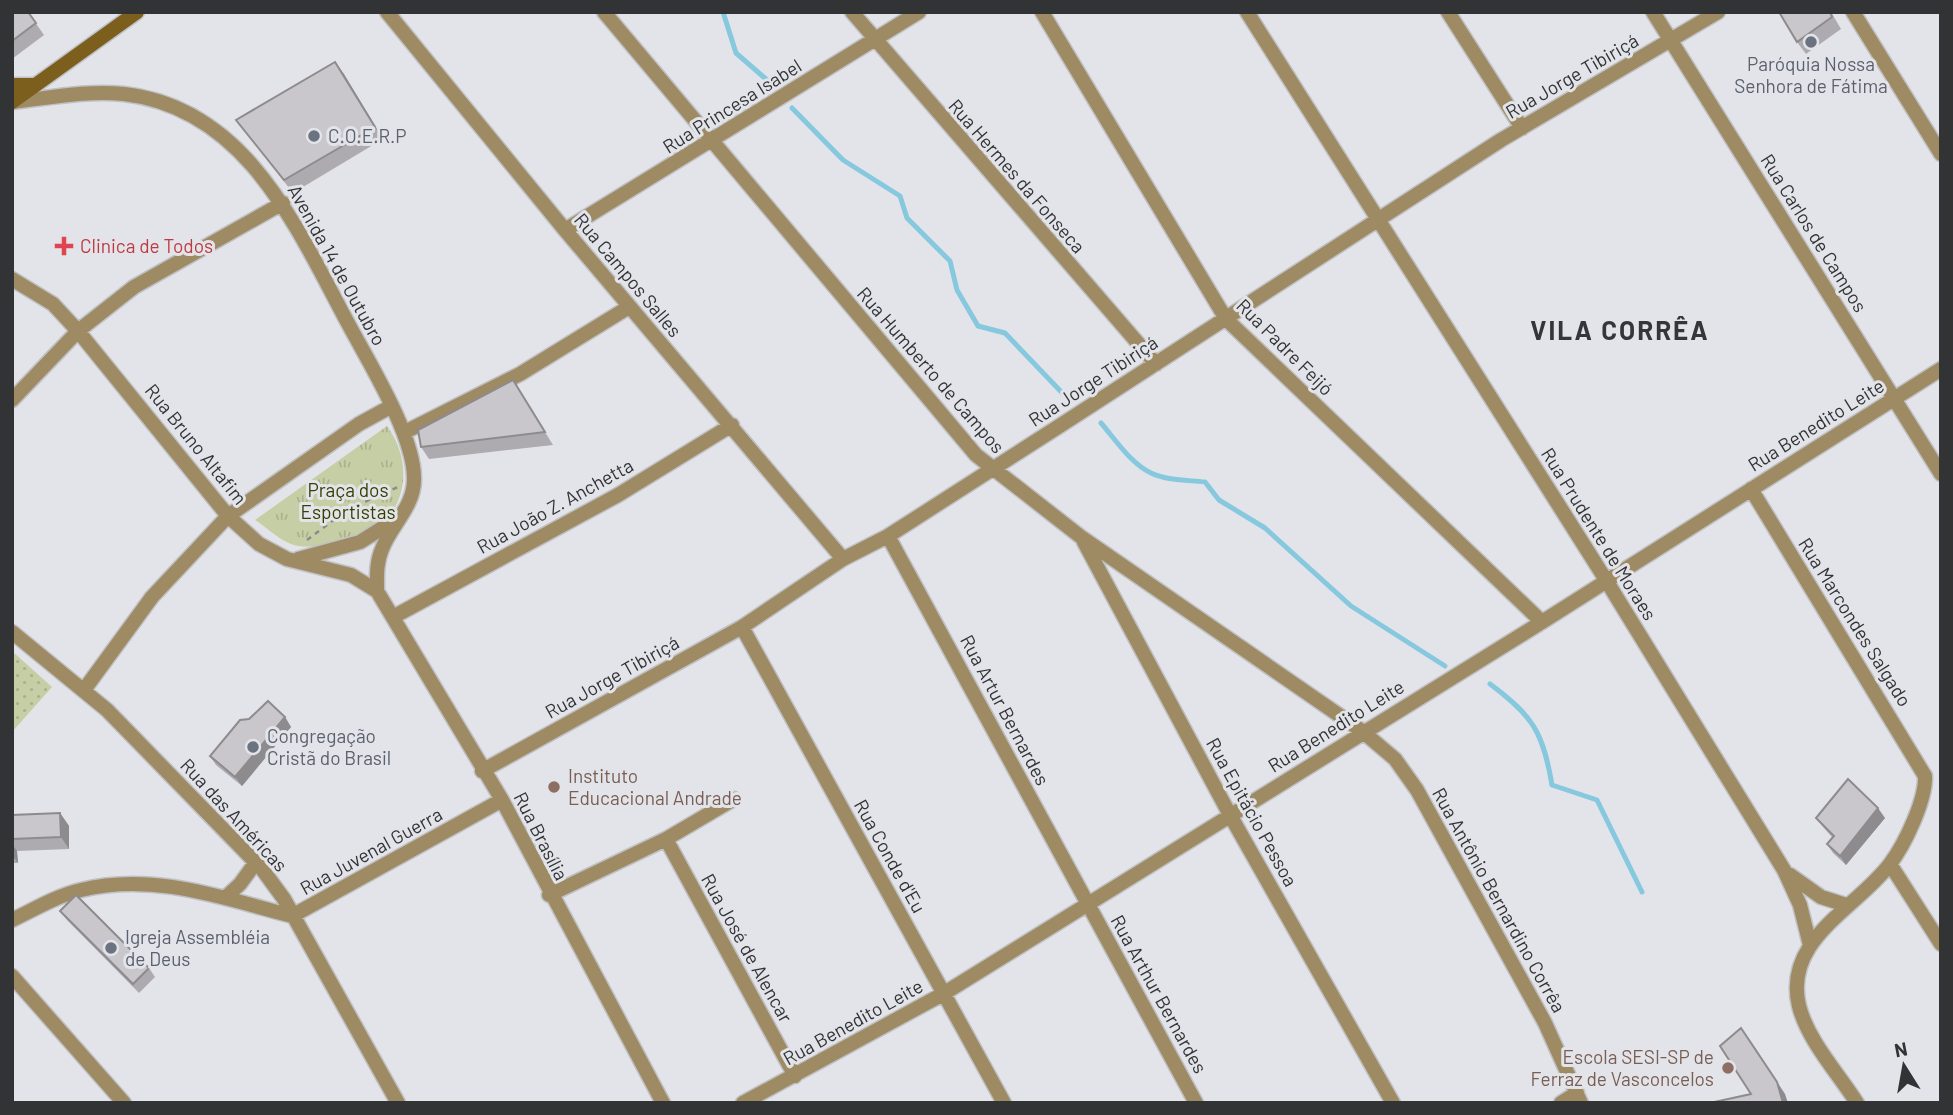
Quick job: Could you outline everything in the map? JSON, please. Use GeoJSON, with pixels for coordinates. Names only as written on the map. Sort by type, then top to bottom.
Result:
{"type":"FeatureCollection","features":[{"type":"Feature","properties":{"kind":"main road"},"geometry":{"type":"LineString","coordinates":[[13,102],[137,12]]}},
{"type":"Feature","properties":{"kind":"main road"},"geometry":{"type":"LineString","coordinates":[[12,85],[37,84]]}},
{"type":"Feature","properties":{"kind":"street","name":"Rua Campos Salles"},"geometry":{"type":"LineString","coordinates":[[387,12],[629,307],[732,425],[843,559]]}},
{"type":"Feature","properties":{"kind":"street","name":"Rua Humberto de Campos"},"geometry":{"type":"LineString","coordinates":[[604,12],[935,408],[992,469],[1081,537],[1362,731]]}},
{"type":"Feature","properties":{"kind":"street","name":"Rua Hermes da Fonseca"},"geometry":{"type":"LineString","coordinates":[[852,12],[874,41],[1156,364]]}},
{"type":"Feature","properties":{"kind":"street","name":"Rua Princesa Isabel"},"geometry":{"type":"LineString","coordinates":[[565,230],[919,12]]}},
{"type":"Feature","properties":{"kind":"street","name":"Rua Padre Feijó"},"geometry":{"type":"LineString","coordinates":[[1042,12],[1226,319],[1542,622]]}},
{"type":"Feature","properties":{"kind":"street","name":"Rua Prudente de Moraes"},"geometry":{"type":"LineString","coordinates":[[1247,12],[1606,580],[1784,870],[1800,905],[1810,946]]}},
{"type":"Feature","properties":{"kind":"street"},"geometry":{"type":"LineString","coordinates":[[1448,12],[1522,128]]}},
{"type":"Feature","properties":{"kind":"street","name":"Rua Carlos de Campos"},"geometry":{"type":"LineString","coordinates":[[1653,12],[1827,289],[1892,400],[1941,474]]}},
{"type":"Feature","properties":{"kind":"street","name":"Rua Jorge Tibiriçá"},"geometry":{"type":"LineString","coordinates":[[482,771],[742,627],[843,559],[888,536],[1522,128],[1718,12]]}},
{"type":"Feature","properties":{"kind":"street"},"geometry":{"type":"LineString","coordinates":[[1853,12],[1941,155]]}},
{"type":"Feature","properties":{"kind":"street","name":"Avenida 14 de Outubro"},"geometry":{"type":"LineString","coordinates":[[13,102],[80,94],[123,94],[172,107],[211,126],[238,149],[260,172],[283,203],[379,380],[390,407],[405,432],[415,480]]}},
{"type":"Feature","properties":{"kind":"street"},"geometry":{"type":"LineString","coordinates":[[12,400],[78,331],[134,287],[283,203]]}},
{"type":"Feature","properties":{"kind":"street","name":"Rua Bruno Altafim"},"geometry":{"type":"LineString","coordinates":[[12,279],[53,304],[228,516],[258,544],[294,561],[351,575],[377,591]]}},
{"type":"Feature","properties":{"kind":"street"},"geometry":{"type":"LineString","coordinates":[[405,432],[520,374],[629,307]]}},
{"type":"Feature","properties":{"kind":"street","name":"Rua Benedito Leite"},"geometry":{"type":"LineString","coordinates":[[743,1103],[943,994],[1362,731],[1542,622],[1941,369]]}},
{"type":"Feature","properties":{"kind":"street"},"geometry":{"type":"LineString","coordinates":[[84,690],[152,597],[228,516],[359,424],[390,407]]}},
{"type":"Feature","properties":{"kind":"street","name":"Rua João Z. Anchetta"},"geometry":{"type":"LineString","coordinates":[[393,617],[618,495],[732,425]]}},
{"type":"Feature","properties":{"kind":"street"},"geometry":{"type":"LineString","coordinates":[[377,591],[377,565],[381,550],[404,513],[415,480]]}},
{"type":"Feature","properties":{"kind":"street","name":"Rua Marcondes Salgado"},"geometry":{"type":"LineString","coordinates":[[1751,489],[1925,776],[1925,793],[1921,806],[1890,864]]}},
{"type":"Feature","properties":{"kind":"street"},"geometry":{"type":"LineString","coordinates":[[294,561],[360,542],[404,513]]}},
{"type":"Feature","properties":{"kind":"street","name":"Rua Artur Bernardes"},"geometry":{"type":"LineString","coordinates":[[888,536],[1088,904]]}},
{"type":"Feature","properties":{"kind":"street","name":"Rua Epitácio Pessoa"},"geometry":{"type":"LineString","coordinates":[[1081,537],[1230,815],[1393,1103]]}},
{"type":"Feature","properties":{"kind":"street","name":"Rua Brasília"},"geometry":{"type":"LineString","coordinates":[[377,591],[482,771],[502,800],[550,895],[663,1103]]}},
{"type":"Feature","properties":{"kind":"street","name":"Rua Conde d'Eu"},"geometry":{"type":"LineString","coordinates":[[742,627],[1004,1103]]}},
{"type":"Feature","properties":{"kind":"street","name":"Rua das Américas"},"geometry":{"type":"LineString","coordinates":[[12,632],[84,690],[256,862],[292,916],[398,1103]]}},
{"type":"Feature","properties":{"kind":"street","name":"Rua Antônio Bernardino Corrêa"},"geometry":{"type":"LineString","coordinates":[[1362,731],[1395,759],[1418,790],[1545,1024],[1579,1098]]}},
{"type":"Feature","properties":{"kind":"street"},"geometry":{"type":"LineString","coordinates":[[550,895],[666,839],[734,799]]}},
{"type":"Feature","properties":{"kind":"street","name":"Rua Juvenal Guerra"},"geometry":{"type":"LineString","coordinates":[[12,920],[55,898],[109,885],[159,884],[292,916],[502,800]]}},
{"type":"Feature","properties":{"kind":"street","name":"Rua José de Alencar"},"geometry":{"type":"LineString","coordinates":[[666,839],[795,1076]]}},
{"type":"Feature","properties":{"kind":"street"},"geometry":{"type":"LineString","coordinates":[[225,898],[240,884],[256,862]]}},
{"type":"Feature","properties":{"kind":"street"},"geometry":{"type":"LineString","coordinates":[[1857,1103],[1806,1025],[1796,988],[1799,966],[1810,946],[1846,905],[1890,864],[1941,944]]}},
{"type":"Feature","properties":{"kind":"street","name":"Rua Prudente de Moraes"},"geometry":{"type":"LineString","coordinates":[[1784,870],[1821,897],[1846,905]]}},
{"type":"Feature","properties":{"kind":"street","name":"Rua Arthur Bernardes"},"geometry":{"type":"LineString","coordinates":[[1088,904],[1196,1103]]}},
{"type":"Feature","properties":{"kind":"street"},"geometry":{"type":"LineString","coordinates":[[12,976],[124,1103]]}},
{"type":"Feature","properties":{"kind":"street"},"geometry":{"type":"LineString","coordinates":[[1561,1103],[1579,1098]]}},
{"type":"Feature","properties":{"kind":"path"},"geometry":{"type":"LineString","coordinates":[[306,542],[347,510],[415,480]]}},
{"type":"Feature","properties":{"kind":"green space","name":"Praça dos Esportistas"},"geometry":{"type":"Polygon","coordinates":[[[387,426],[396,440],[401,456],[402,486],[390,515],[365,537],[318,546],[301,546],[281,539],[255,520],[387,426]]]}},
{"type":"Feature","properties":{"kind":"green space"},"geometry":{"type":"Polygon","coordinates":[[[12,651],[52,687],[12,732],[12,651]]]}},
{"type":"Feature","properties":{"kind":"building"},"geometry":{"type":"Polygon","coordinates":[[[12,12],[28,12],[36,23],[12,41],[12,12]]]}},
{"type":"Feature","properties":{"kind":"building"},"geometry":{"type":"Polygon","coordinates":[[[1779,12],[1830,12],[1832,17],[1797,42],[1779,12]]]}},
{"type":"Feature","properties":{"kind":"building","name":"C.O.E.R.P"},"geometry":{"type":"Polygon","coordinates":[[[335,62],[375,127],[284,180],[236,120],[335,62]]]}},
{"type":"Feature","properties":{"kind":"building"},"geometry":{"type":"Polygon","coordinates":[[[513,380],[545,432],[421,447],[418,430],[513,380]]]}},
{"type":"Feature","properties":{"kind":"building","name":"Congregação Cristã do Brasil"},"geometry":{"type":"Polygon","coordinates":[[[268,701],[285,717],[235,777],[210,756],[240,720],[249,719],[268,701]]]}},
{"type":"Feature","properties":{"kind":"building"},"geometry":{"type":"Polygon","coordinates":[[[1848,779],[1878,808],[1840,856],[1827,844],[1834,836],[1816,818],[1848,779]]]}},
{"type":"Feature","properties":{"kind":"building"},"geometry":{"type":"Polygon","coordinates":[[[60,813],[61,837],[12,839],[12,815],[60,813]]]}},
{"type":"Feature","properties":{"kind":"building","name":"Igreja Assembléia de Deus"},"geometry":{"type":"Polygon","coordinates":[[[76,895],[149,968],[133,984],[60,911],[76,895]]]}},
{"type":"Feature","properties":{"kind":"building"},"geometry":{"type":"Polygon","coordinates":[[[1741,1028],[1777,1082],[1783,1103],[1714,1103],[1751,1094],[1720,1046],[1741,1028]]]}},
{"type":"Feature","properties":{"kind":"waterway"},"geometry":{"type":"LineString","coordinates":[[723,12],[736,53],[774,86]]}},
{"type":"Feature","properties":{"kind":"waterway"},"geometry":{"type":"LineString","coordinates":[[792,108],[843,160],[900,196],[907,218],[950,261],[957,290],[978,326],[1005,333],[1069,400]]}},
{"type":"Feature","properties":{"kind":"waterway"},"geometry":{"type":"LineString","coordinates":[[1101,423],[1144,469],[1178,480],[1205,482],[1219,500],[1265,528],[1351,606],[1445,666]]}},
{"type":"Feature","properties":{"kind":"waterway"},"geometry":{"type":"LineString","coordinates":[[1490,684],[1517,706],[1534,727],[1545,751],[1552,785],[1597,800],[1642,892]]}},
{"type":"Feature","properties":{"kind":"place","name":"Paróquia Nossa Senhora de Fátima"},"geometry":{"type":"Point","coordinates":[1811,42]}},
{"type":"Feature","properties":{"kind":"place","name":"C.O.E.R.P"},"geometry":{"type":"Point","coordinates":[314,136]}},
{"type":"Feature","properties":{"kind":"place","name":"Clinica de Todos"},"geometry":{"type":"Point","coordinates":[64,246]}},
{"type":"Feature","properties":{"kind":"place","name":"Congregação Cristã do Brasil"},"geometry":{"type":"Point","coordinates":[253,747]}},
{"type":"Feature","properties":{"kind":"place","name":"Instituto Educacional Andrade"},"geometry":{"type":"Point","coordinates":[554,787]}},
{"type":"Feature","properties":{"kind":"place","name":"Igreja Assembléia de Deus"},"geometry":{"type":"Point","coordinates":[111,948]}},
{"type":"Feature","properties":{"kind":"place","name":"Escola SESI-SP de Ferraz de Vasconcelos"},"geometry":{"type":"Point","coordinates":[1728,1068]}},
{"type":"Feature","properties":{"kind":"district","name":"VILA CORRÊA"},"geometry":{"type":"Point","coordinates":[1620,331]}}]}
